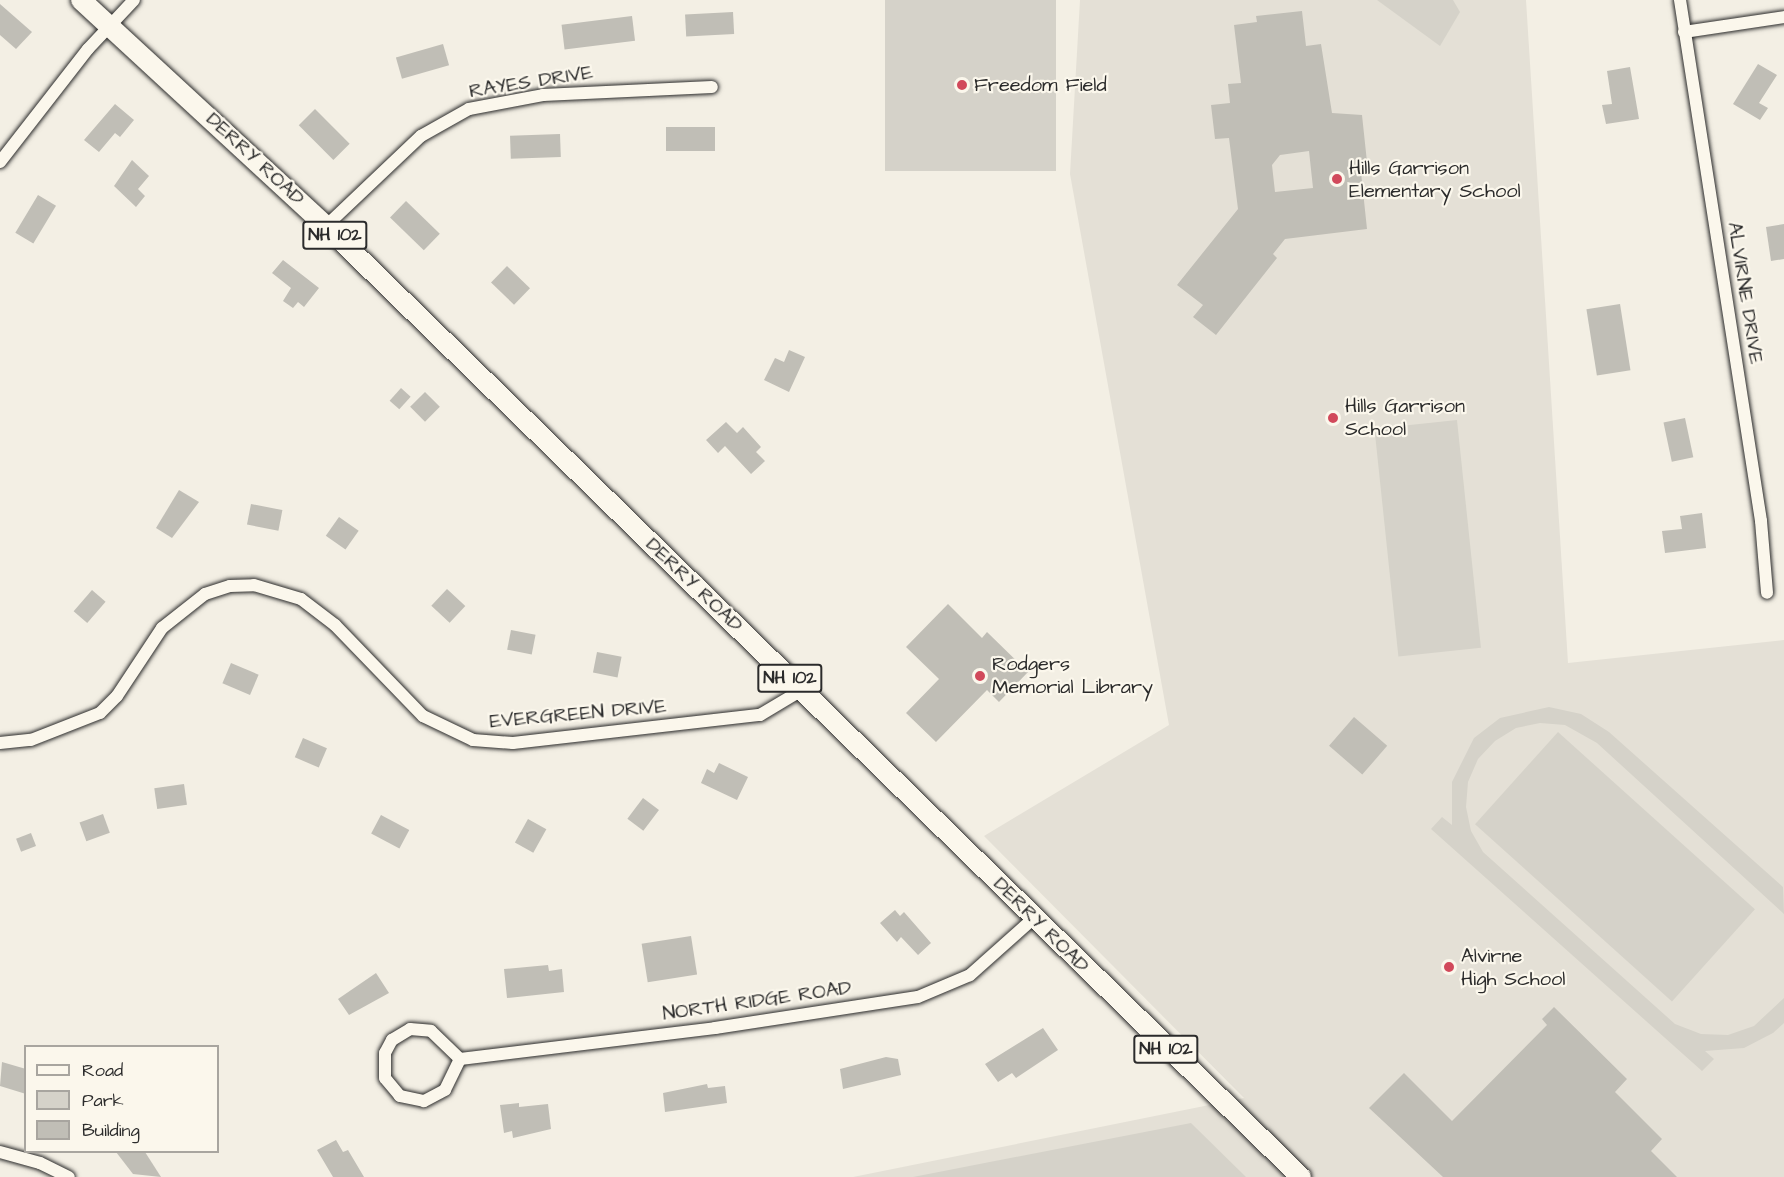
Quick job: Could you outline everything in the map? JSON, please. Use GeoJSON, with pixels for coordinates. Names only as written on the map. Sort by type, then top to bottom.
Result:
{"type":"FeatureCollection","features":[{"type":"Feature","properties":{"kind":"main road","name":"DERRY ROAD"},"geometry":{"type":"LineString","coordinates":[[81,0],[111,25],[326,226],[1301,1177]]}},
{"type":"Feature","properties":{"kind":"street"},"geometry":{"type":"LineString","coordinates":[[0,162],[134,0]]}},
{"type":"Feature","properties":{"kind":"street","name":"ALVIRNE DRIVE"},"geometry":{"type":"LineString","coordinates":[[1680,0],[1761,521],[1767,593]]}},
{"type":"Feature","properties":{"kind":"street"},"geometry":{"type":"LineString","coordinates":[[1684,32],[1784,17]]}},
{"type":"Feature","properties":{"kind":"street","name":"RAYES DRIVE"},"geometry":{"type":"LineString","coordinates":[[326,226],[404,151],[454,115],[543,95],[712,87]]}},
{"type":"Feature","properties":{"kind":"street","name":"EVERGREEN DRIVE"},"geometry":{"type":"LineString","coordinates":[[0,744],[31,740],[100,713],[117,696],[162,628],[183,607],[230,586],[254,585],[301,599],[335,625],[423,716],[473,740],[513,743],[760,715],[801,690]]}},
{"type":"Feature","properties":{"kind":"street","name":"NORTH RIDGE ROAD"},"geometry":{"type":"LineString","coordinates":[[460,1059],[715,1028],[918,998],[970,975],[1034,918]]}},
{"type":"Feature","properties":{"kind":"street"},"geometry":{"type":"LineString","coordinates":[[410,1029],[432,1031],[460,1059],[446,1090],[424,1101],[400,1096],[385,1078],[385,1053],[392,1040],[410,1029]]}},
{"type":"Feature","properties":{"kind":"street"},"geometry":{"type":"LineString","coordinates":[[0,1152],[40,1163],[69,1177]]}},
{"type":"Feature","properties":{"kind":"shaded area"},"geometry":{"type":"Polygon","coordinates":[[[1080,0],[1526,0],[1568,663],[1784,640],[1784,1177],[853,1177],[1244,1098],[984,836],[1169,725],[1070,174],[1080,0]]]}},
{"type":"Feature","properties":{"kind":"green space","name":"Freedom Field"},"geometry":{"type":"Polygon","coordinates":[[[885,0],[1056,0],[1056,171],[885,171],[885,0]]]}},
{"type":"Feature","properties":{"kind":"green space"},"geometry":{"type":"Polygon","coordinates":[[[1377,0],[1453,0],[1460,12],[1440,46],[1377,0]]]}},
{"type":"Feature","properties":{"kind":"green space"},"geometry":{"type":"Polygon","coordinates":[[[1457,420],[1481,648],[1398,656],[1374,429],[1457,420]]]}},
{"type":"Feature","properties":{"kind":"green space"},"geometry":{"type":"Polygon","coordinates":[[[1549,707],[1581,714],[1609,732],[1783,887],[1784,914],[1597,743],[1565,725],[1540,723],[1516,728],[1495,741],[1478,759],[1468,782],[1466,807],[1471,831],[1483,852],[1675,1024],[1701,1034],[1728,1035],[1754,1026],[1784,998],[1784,1023],[1773,1033],[1744,1048],[1705,1051],[1714,1059],[1702,1071],[1431,829],[1442,817],[1452,825],[1452,782],[1474,738],[1500,718],[1549,707]]]}},
{"type":"Feature","properties":{"kind":"green space"},"geometry":{"type":"Polygon","coordinates":[[[1558,732],[1755,909],[1672,1001],[1475,824],[1558,732]]]}},
{"type":"Feature","properties":{"kind":"green space"},"geometry":{"type":"Polygon","coordinates":[[[1191,1123],[1246,1177],[913,1177],[1191,1123]]]}},
{"type":"Feature","properties":{"kind":"building"},"geometry":{"type":"Polygon","coordinates":[[[0,4],[32,32],[16,49],[0,35],[0,4]]]}},
{"type":"Feature","properties":{"kind":"building","name":"Hills Garrison Elementary School"},"geometry":{"type":"Polygon","coordinates":[[[1302,11],[1306,46],[1321,44],[1332,113],[1362,115],[1367,162],[1360,163],[1367,229],[1285,239],[1273,254],[1277,258],[1216,335],[1193,317],[1203,305],[1177,285],[1238,209],[1229,138],[1215,139],[1211,105],[1230,103],[1228,84],[1241,83],[1234,25],[1257,22],[1256,16],[1302,11]],[[1309,151],[1280,155],[1272,165],[1275,192],[1313,188],[1309,151]]]}},
{"type":"Feature","properties":{"kind":"building"},"geometry":{"type":"Polygon","coordinates":[[[733,12],[734,34],[686,36],[685,15],[733,12]]]}},
{"type":"Feature","properties":{"kind":"building"},"geometry":{"type":"Polygon","coordinates":[[[632,16],[635,41],[565,49],[562,25],[632,16]]]}},
{"type":"Feature","properties":{"kind":"building"},"geometry":{"type":"Polygon","coordinates":[[[443,44],[449,65],[402,79],[396,58],[443,44]]]}},
{"type":"Feature","properties":{"kind":"building"},"geometry":{"type":"Polygon","coordinates":[[[1758,64],[1777,75],[1759,103],[1768,108],[1760,120],[1733,104],[1758,64]]]}},
{"type":"Feature","properties":{"kind":"building"},"geometry":{"type":"Polygon","coordinates":[[[1630,67],[1639,119],[1606,124],[1602,105],[1612,104],[1607,71],[1630,67]]]}},
{"type":"Feature","properties":{"kind":"building"},"geometry":{"type":"Polygon","coordinates":[[[115,104],[134,120],[120,137],[115,133],[99,152],[84,140],[115,104]]]}},
{"type":"Feature","properties":{"kind":"building"},"geometry":{"type":"Polygon","coordinates":[[[315,109],[350,144],[333,160],[299,125],[315,109]]]}},
{"type":"Feature","properties":{"kind":"building"},"geometry":{"type":"Polygon","coordinates":[[[666,127],[715,127],[715,151],[666,151],[666,127]]]}},
{"type":"Feature","properties":{"kind":"building"},"geometry":{"type":"Polygon","coordinates":[[[560,134],[561,157],[511,159],[510,136],[560,134]]]}},
{"type":"Feature","properties":{"kind":"building"},"geometry":{"type":"Polygon","coordinates":[[[132,160],[149,176],[138,189],[145,196],[136,207],[114,186],[132,160]]]}},
{"type":"Feature","properties":{"kind":"building"},"geometry":{"type":"Polygon","coordinates":[[[38,195],[56,206],[33,244],[15,233],[38,195]]]}},
{"type":"Feature","properties":{"kind":"building"},"geometry":{"type":"Polygon","coordinates":[[[406,201],[440,234],[424,250],[390,218],[406,201]]]}},
{"type":"Feature","properties":{"kind":"building"},"geometry":{"type":"Polygon","coordinates":[[[1784,224],[1784,259],[1771,261],[1766,227],[1784,224]]]}},
{"type":"Feature","properties":{"kind":"building"},"geometry":{"type":"Polygon","coordinates":[[[283,260],[319,288],[304,307],[298,302],[293,308],[283,301],[291,288],[272,273],[283,260]]]}},
{"type":"Feature","properties":{"kind":"building"},"geometry":{"type":"Polygon","coordinates":[[[507,266],[530,288],[514,305],[491,283],[507,266]]]}},
{"type":"Feature","properties":{"kind":"building"},"geometry":{"type":"Polygon","coordinates":[[[1620,304],[1630,370],[1597,375],[1586,309],[1620,304]]]}},
{"type":"Feature","properties":{"kind":"building"},"geometry":{"type":"Polygon","coordinates":[[[789,350],[805,357],[789,392],[764,380],[775,358],[784,362],[789,350]]]}},
{"type":"Feature","properties":{"kind":"building"},"geometry":{"type":"Polygon","coordinates":[[[401,388],[411,397],[399,409],[390,401],[401,388]]]}},
{"type":"Feature","properties":{"kind":"building"},"geometry":{"type":"Polygon","coordinates":[[[425,392],[440,407],[425,422],[410,407],[425,392]]]}},
{"type":"Feature","properties":{"kind":"building"},"geometry":{"type":"Polygon","coordinates":[[[1685,418],[1693,457],[1672,462],[1663,423],[1685,418]]]}},
{"type":"Feature","properties":{"kind":"building"},"geometry":{"type":"Polygon","coordinates":[[[726,422],[737,433],[743,427],[761,447],[756,452],[765,461],[751,474],[725,446],[718,453],[706,440],[726,422]]]}},
{"type":"Feature","properties":{"kind":"building"},"geometry":{"type":"Polygon","coordinates":[[[179,490],[199,502],[172,538],[156,528],[179,490]]]}},
{"type":"Feature","properties":{"kind":"building"},"geometry":{"type":"Polygon","coordinates":[[[251,504],[282,510],[278,531],[247,525],[251,504]]]}},
{"type":"Feature","properties":{"kind":"building"},"geometry":{"type":"Polygon","coordinates":[[[1702,513],[1706,548],[1665,553],[1662,531],[1682,529],[1680,516],[1702,513]]]}},
{"type":"Feature","properties":{"kind":"building"},"geometry":{"type":"Polygon","coordinates":[[[339,517],[359,531],[345,550],[326,536],[339,517]]]}},
{"type":"Feature","properties":{"kind":"building"},"geometry":{"type":"Polygon","coordinates":[[[447,589],[465,606],[450,623],[431,606],[447,589]]]}},
{"type":"Feature","properties":{"kind":"building"},"geometry":{"type":"Polygon","coordinates":[[[92,590],[106,602],[87,623],[74,611],[92,590]]]}},
{"type":"Feature","properties":{"kind":"building","name":"Rodgers Memorial Library"},"geometry":{"type":"Polygon","coordinates":[[[948,604],[982,638],[987,632],[1028,672],[999,702],[987,690],[936,742],[906,713],[939,679],[906,647],[948,604]]]}},
{"type":"Feature","properties":{"kind":"building"},"geometry":{"type":"Polygon","coordinates":[[[511,630],[536,635],[532,654],[507,650],[511,630]]]}},
{"type":"Feature","properties":{"kind":"building"},"geometry":{"type":"Polygon","coordinates":[[[597,652],[622,657],[618,677],[593,673],[597,652]]]}},
{"type":"Feature","properties":{"kind":"building"},"geometry":{"type":"Polygon","coordinates":[[[231,663],[259,675],[250,695],[222,683],[231,663]]]}},
{"type":"Feature","properties":{"kind":"building"},"geometry":{"type":"Polygon","coordinates":[[[1354,717],[1387,746],[1362,775],[1329,746],[1354,717]]]}},
{"type":"Feature","properties":{"kind":"building"},"geometry":{"type":"Polygon","coordinates":[[[303,738],[327,748],[319,767],[295,757],[303,738]]]}},
{"type":"Feature","properties":{"kind":"building"},"geometry":{"type":"Polygon","coordinates":[[[719,763],[748,777],[737,800],[701,783],[707,769],[714,773],[719,763]]]}},
{"type":"Feature","properties":{"kind":"building"},"geometry":{"type":"Polygon","coordinates":[[[184,784],[187,805],[157,809],[154,788],[184,784]]]}},
{"type":"Feature","properties":{"kind":"building"},"geometry":{"type":"Polygon","coordinates":[[[643,798],[659,810],[643,831],[627,819],[643,798]]]}},
{"type":"Feature","properties":{"kind":"building"},"geometry":{"type":"Polygon","coordinates":[[[103,814],[110,833],[86,841],[80,823],[103,814]]]}},
{"type":"Feature","properties":{"kind":"building"},"geometry":{"type":"Polygon","coordinates":[[[381,815],[409,830],[399,849],[371,834],[381,815]]]}},
{"type":"Feature","properties":{"kind":"building"},"geometry":{"type":"Polygon","coordinates":[[[528,819],[546,829],[533,853],[515,843],[528,819]]]}},
{"type":"Feature","properties":{"kind":"building"},"geometry":{"type":"Polygon","coordinates":[[[31,833],[36,846],[21,852],[16,839],[31,833]]]}},
{"type":"Feature","properties":{"kind":"building"},"geometry":{"type":"Polygon","coordinates":[[[895,910],[900,916],[904,912],[931,943],[918,955],[901,937],[897,942],[880,923],[895,910]]]}},
{"type":"Feature","properties":{"kind":"building"},"geometry":{"type":"Polygon","coordinates":[[[691,936],[697,975],[648,982],[642,944],[691,936]]]}},
{"type":"Feature","properties":{"kind":"building"},"geometry":{"type":"Polygon","coordinates":[[[548,965],[549,971],[562,969],[564,992],[507,998],[504,969],[548,965]]]}},
{"type":"Feature","properties":{"kind":"building"},"geometry":{"type":"Polygon","coordinates":[[[376,973],[389,993],[349,1015],[338,999],[376,973]]]}},
{"type":"Feature","properties":{"kind":"building","name":"Alvirne High School"},"geometry":{"type":"Polygon","coordinates":[[[1554,1007],[1627,1079],[1615,1092],[1662,1139],[1651,1151],[1677,1177],[1443,1177],[1369,1108],[1404,1073],[1452,1121],[1547,1025],[1542,1019],[1554,1007]]]}},
{"type":"Feature","properties":{"kind":"building"},"geometry":{"type":"Polygon","coordinates":[[[1043,1028],[1058,1050],[1016,1078],[1012,1073],[998,1082],[985,1064],[1043,1028]]]}},
{"type":"Feature","properties":{"kind":"building"},"geometry":{"type":"Polygon","coordinates":[[[886,1057],[898,1059],[901,1075],[843,1089],[840,1069],[886,1057]]]}},
{"type":"Feature","properties":{"kind":"building"},"geometry":{"type":"Polygon","coordinates":[[[2,1062],[24,1068],[24,1093],[0,1086],[2,1062]]]}},
{"type":"Feature","properties":{"kind":"building"},"geometry":{"type":"Polygon","coordinates":[[[707,1084],[708,1088],[725,1086],[727,1103],[665,1112],[663,1093],[707,1084]]]}},
{"type":"Feature","properties":{"kind":"building"},"geometry":{"type":"Polygon","coordinates":[[[519,1103],[519,1107],[548,1104],[551,1129],[513,1138],[512,1131],[504,1133],[500,1105],[519,1103]]]}},
{"type":"Feature","properties":{"kind":"building"},"geometry":{"type":"Polygon","coordinates":[[[336,1140],[343,1152],[348,1150],[364,1177],[333,1177],[317,1150],[336,1140]]]}},
{"type":"Feature","properties":{"kind":"building"},"geometry":{"type":"Polygon","coordinates":[[[117,1153],[146,1153],[161,1177],[133,1174],[117,1153]]]}},
{"type":"Feature","properties":{"kind":"place","name":"Freedom Field"},"geometry":{"type":"Point","coordinates":[962,85]}},
{"type":"Feature","properties":{"kind":"place","name":"Hills Garrison Elementary School"},"geometry":{"type":"Point","coordinates":[1337,179]}},
{"type":"Feature","properties":{"kind":"place","name":"Hills Garrison School"},"geometry":{"type":"Point","coordinates":[1333,418]}},
{"type":"Feature","properties":{"kind":"place","name":"Rodgers Memorial Library"},"geometry":{"type":"Point","coordinates":[980,676]}},
{"type":"Feature","properties":{"kind":"place","name":"Alvirne High School"},"geometry":{"type":"Point","coordinates":[1449,967]}}]}
